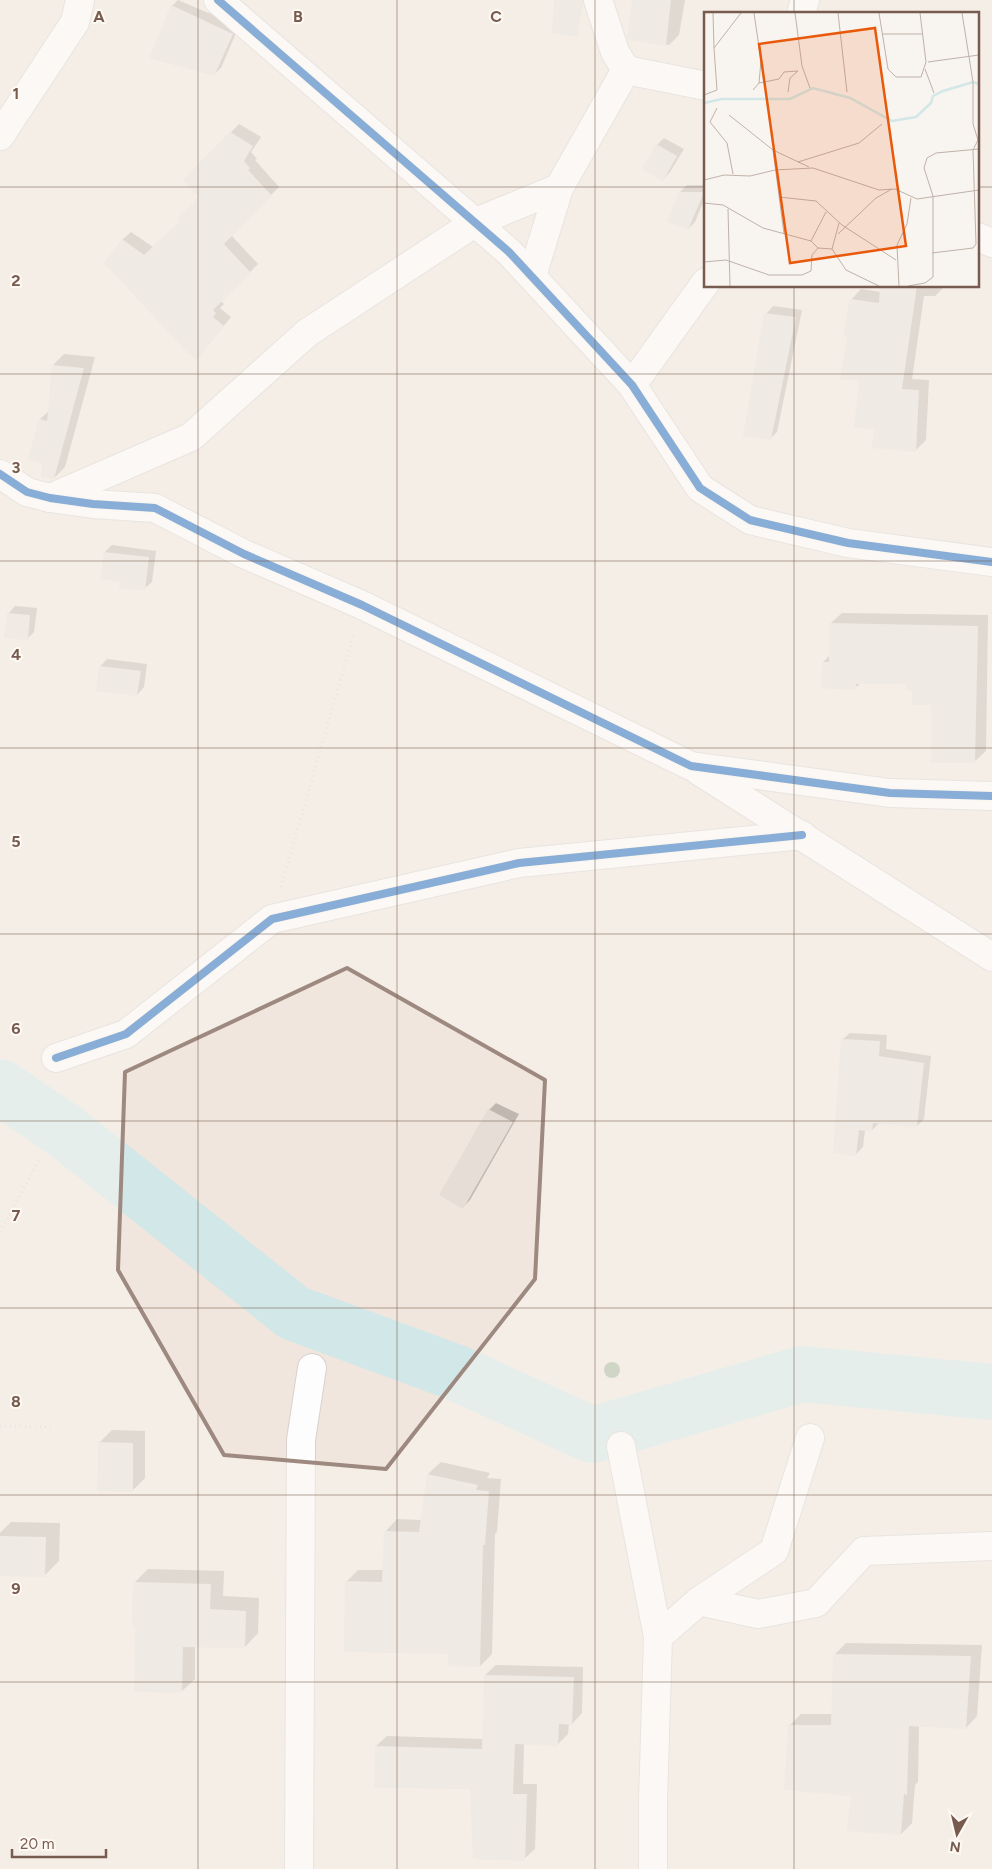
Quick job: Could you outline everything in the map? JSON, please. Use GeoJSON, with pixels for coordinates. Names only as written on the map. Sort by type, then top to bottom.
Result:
{"type":"FeatureCollection","features":[{"type":"Feature","properties":{"kind":"street"},"geometry":{"type":"LineString","coordinates":[[0,136],[75,22],[80,0]]}},
{"type":"Feature","properties":{"kind":"street"},"geometry":{"type":"LineString","coordinates":[[218,0],[510,252],[632,385],[700,488],[750,520],[848,543],[992,562]]}},
{"type":"Feature","properties":{"kind":"street"},"geometry":{"type":"LineString","coordinates":[[598,0],[615,52],[626,70],[704,86]]}},
{"type":"Feature","properties":{"kind":"street"},"geometry":{"type":"LineString","coordinates":[[532,276],[559,188],[626,70]]}},
{"type":"Feature","properties":{"kind":"street"},"geometry":{"type":"LineString","coordinates":[[50,498],[191,437],[307,333],[476,222],[559,188]]}},
{"type":"Feature","properties":{"kind":"street"},"geometry":{"type":"LineString","coordinates":[[980,238],[992,243]]}},
{"type":"Feature","properties":{"kind":"street"},"geometry":{"type":"LineString","coordinates":[[632,385],[704,285]]}},
{"type":"Feature","properties":{"kind":"street"},"geometry":{"type":"LineString","coordinates":[[0,474],[26,492],[50,498],[94,504],[156,508],[244,554],[362,605],[691,766],[992,957]]}},
{"type":"Feature","properties":{"kind":"street"},"geometry":{"type":"LineString","coordinates":[[691,766],[890,793],[992,796]]}},
{"type":"Feature","properties":{"kind":"street"},"geometry":{"type":"LineString","coordinates":[[56,1058],[126,1034],[272,919],[519,863],[802,835]]}},
{"type":"Feature","properties":{"kind":"street"},"geometry":{"type":"LineString","coordinates":[[299,1869],[301,1440],[312,1368]]}},
{"type":"Feature","properties":{"kind":"street"},"geometry":{"type":"LineString","coordinates":[[658,1637],[699,1601],[774,1550],[810,1438]]}},
{"type":"Feature","properties":{"kind":"street"},"geometry":{"type":"LineString","coordinates":[[621,1446],[658,1637],[653,1869]]}},
{"type":"Feature","properties":{"kind":"street"},"geometry":{"type":"LineString","coordinates":[[699,1601],[758,1614],[816,1603],[864,1551],[992,1546]]}},
{"type":"Feature","properties":{"kind":"path"},"geometry":{"type":"LineString","coordinates":[[272,919],[362,605]]}},
{"type":"Feature","properties":{"kind":"path"},"geometry":{"type":"LineString","coordinates":[[0,1232],[39,1160]]}},
{"type":"Feature","properties":{"kind":"path"},"geometry":{"type":"LineString","coordinates":[[0,1426],[51,1427]]}},
{"type":"Feature","properties":{"kind":"highlighted area"},"geometry":{"type":"Polygon","coordinates":[[[347,968],[545,1080],[535,1279],[386,1469],[224,1455],[118,1270],[125,1072],[347,968]]]}},
{"type":"Feature","properties":{"kind":"shaded area"},"geometry":{"type":"Polygon","coordinates":[[[0,0],[992,0],[992,1869],[0,1869],[0,0]]]}},
{"type":"Feature","properties":{"kind":"building"},"geometry":{"type":"Polygon","coordinates":[[[554,0],[583,0],[578,37],[552,33],[554,0]]]}},
{"type":"Feature","properties":{"kind":"building"},"geometry":{"type":"Polygon","coordinates":[[[632,0],[671,0],[666,46],[627,39],[632,0]]]}},
{"type":"Feature","properties":{"kind":"building"},"geometry":{"type":"Polygon","coordinates":[[[171,5],[233,34],[214,76],[149,58],[171,5]]]}},
{"type":"Feature","properties":{"kind":"building"},"geometry":{"type":"Polygon","coordinates":[[[230,132],[253,146],[244,161],[250,168],[248,170],[272,196],[224,244],[251,273],[213,310],[216,313],[213,317],[224,326],[197,360],[186,351],[104,263],[122,239],[144,255],[180,221],[177,218],[199,197],[183,180],[230,132]]]}},
{"type":"Feature","properties":{"kind":"building"},"geometry":{"type":"Polygon","coordinates":[[[656,144],[677,156],[663,181],[642,169],[656,144]]]}},
{"type":"Feature","properties":{"kind":"building"},"geometry":{"type":"Polygon","coordinates":[[[679,192],[704,192],[688,230],[667,222],[679,192]]]}},
{"type":"Feature","properties":{"kind":"building"},"geometry":{"type":"Polygon","coordinates":[[[880,288],[917,288],[902,389],[919,390],[916,452],[872,448],[874,429],[854,428],[859,381],[840,379],[847,337],[843,336],[850,299],[879,303],[880,288]]]}},
{"type":"Feature","properties":{"kind":"building"},"geometry":{"type":"Polygon","coordinates":[[[764,313],[796,317],[771,440],[743,436],[764,313]]]}},
{"type":"Feature","properties":{"kind":"building"},"geometry":{"type":"Polygon","coordinates":[[[52,365],[84,368],[54,479],[41,477],[42,463],[28,459],[39,419],[47,421],[52,365]]]}},
{"type":"Feature","properties":{"kind":"building"},"geometry":{"type":"Polygon","coordinates":[[[104,552],[149,557],[145,591],[119,588],[120,582],[100,579],[104,552]]]}},
{"type":"Feature","properties":{"kind":"building"},"geometry":{"type":"Polygon","coordinates":[[[7,613],[30,615],[28,640],[4,638],[7,613]]]}},
{"type":"Feature","properties":{"kind":"building"},"geometry":{"type":"Polygon","coordinates":[[[829,623],[978,626],[975,763],[931,763],[931,705],[912,705],[912,690],[906,690],[906,684],[856,684],[856,690],[821,688],[822,662],[829,662],[829,623]]]}},
{"type":"Feature","properties":{"kind":"building"},"geometry":{"type":"Polygon","coordinates":[[[99,666],[141,671],[137,696],[96,691],[99,666]]]}},
{"type":"Feature","properties":{"kind":"building"},"geometry":{"type":"Polygon","coordinates":[[[841,1039],[880,1041],[879,1056],[924,1063],[917,1127],[873,1123],[872,1132],[859,1130],[856,1156],[833,1153],[841,1039]]]}},
{"type":"Feature","properties":{"kind":"building"},"geometry":{"type":"Polygon","coordinates":[[[488,1109],[513,1122],[463,1209],[439,1195],[488,1109]]]}},
{"type":"Feature","properties":{"kind":"building"},"geometry":{"type":"Polygon","coordinates":[[[98,1442],[133,1443],[133,1492],[97,1491],[98,1442]]]}},
{"type":"Feature","properties":{"kind":"building"},"geometry":{"type":"Polygon","coordinates":[[[427,1474],[478,1485],[476,1490],[489,1491],[485,1545],[483,1545],[480,1667],[448,1666],[448,1654],[344,1652],[345,1581],[382,1582],[384,1531],[419,1532],[427,1474]]]}},
{"type":"Feature","properties":{"kind":"building"},"geometry":{"type":"Polygon","coordinates":[[[0,1536],[46,1537],[45,1577],[0,1576],[0,1536]]]}},
{"type":"Feature","properties":{"kind":"building"},"geometry":{"type":"Polygon","coordinates":[[[133,1582],[211,1584],[210,1609],[246,1611],[245,1648],[183,1647],[182,1693],[134,1692],[135,1626],[132,1626],[133,1582]]]}},
{"type":"Feature","properties":{"kind":"building"},"geometry":{"type":"Polygon","coordinates":[[[833,1654],[971,1656],[966,1729],[909,1726],[907,1795],[904,1794],[901,1835],[847,1831],[851,1796],[784,1790],[788,1725],[831,1725],[833,1654]]]}},
{"type":"Feature","properties":{"kind":"building"},"geometry":{"type":"Polygon","coordinates":[[[484,1675],[574,1677],[572,1725],[559,1724],[558,1746],[515,1744],[513,1794],[527,1794],[525,1861],[473,1859],[470,1789],[374,1788],[375,1746],[482,1749],[484,1675]]]}},
{"type":"Feature","properties":{"kind":"waterway"},"geometry":{"type":"LineString","coordinates":[[0,1087],[65,1131],[294,1313],[457,1373],[592,1435],[802,1374],[992,1392]]}},
{"type":"Feature","properties":{"kind":"cycle path"},"geometry":{"type":"LineString","coordinates":[[218,0],[509,252],[632,385],[700,488],[750,520],[848,543],[992,562]]}},
{"type":"Feature","properties":{"kind":"cycle path"},"geometry":{"type":"LineString","coordinates":[[0,474],[27,492],[50,498],[93,504],[155,508],[244,554],[362,605],[691,766],[890,793],[992,796]]}},
{"type":"Feature","properties":{"kind":"cycle path"},"geometry":{"type":"LineString","coordinates":[[56,1058],[126,1034],[272,919],[519,863],[802,835]]}}]}
